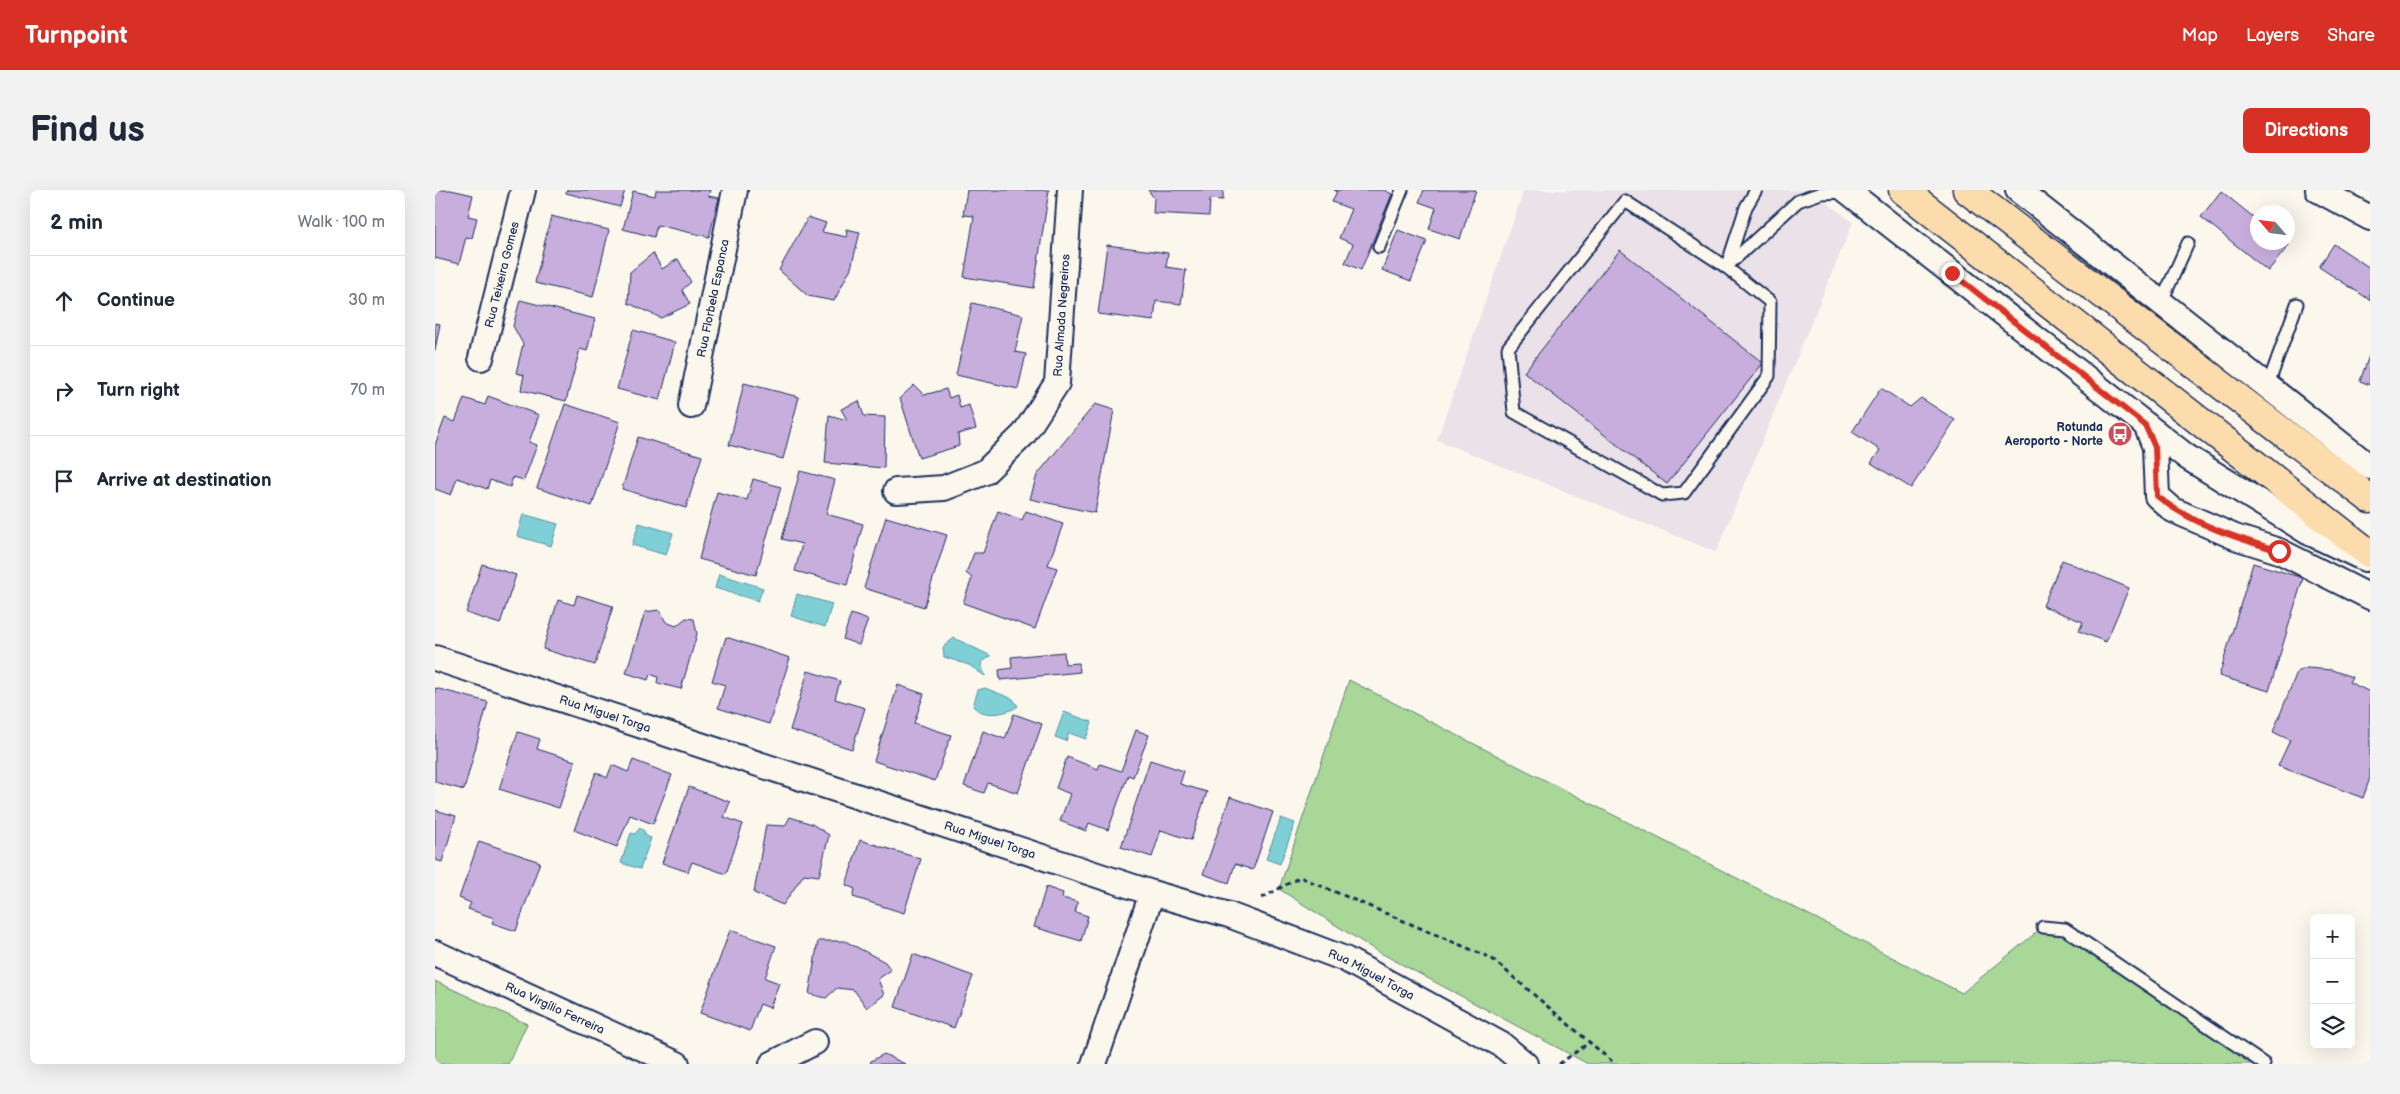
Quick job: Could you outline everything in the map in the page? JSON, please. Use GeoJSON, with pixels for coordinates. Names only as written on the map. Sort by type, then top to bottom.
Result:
{"type":"FeatureCollection","features":[{"type":"Feature","properties":{"kind":"main road"},"geometry":{"type":"LineString","coordinates":[[1903,190],[2370,554]]}},
{"type":"Feature","properties":{"kind":"main road"},"geometry":{"type":"LineString","coordinates":[[1967,190],[2370,499]]}},
{"type":"Feature","properties":{"kind":"street","name":"Rua Teixeira Gomes"},"geometry":{"type":"LineString","coordinates":[[481,358],[523,190]]}},
{"type":"Feature","properties":{"kind":"street","name":"Rua Florbela Espanca"},"geometry":{"type":"LineString","coordinates":[[691,406],[735,190]]}},
{"type":"Feature","properties":{"kind":"street","name":"Rua Almada Negreiros"},"geometry":{"type":"LineString","coordinates":[[896,491],[943,488],[985,472],[1024,434],[1057,383],[1070,190]]}},
{"type":"Feature","properties":{"kind":"street"},"geometry":{"type":"LineString","coordinates":[[2017,190],[2268,385],[2370,467]]}},
{"type":"Feature","properties":{"kind":"street"},"geometry":{"type":"LineString","coordinates":[[1848,191],[2187,457],[2307,532],[2370,561]]}},
{"type":"Feature","properties":{"kind":"street"},"geometry":{"type":"LineString","coordinates":[[2321,191],[2370,218]]}},
{"type":"Feature","properties":{"kind":"street"},"geometry":{"type":"LineString","coordinates":[[2145,425],[2155,447],[2157,496],[2173,510],[2235,537],[2279,551],[2370,597]]}},
{"type":"Feature","properties":{"kind":"street"},"geometry":{"type":"LineString","coordinates":[[2157,468],[2168,460],[2187,457]]}},
{"type":"Feature","properties":{"kind":"street","name":"Rua Miguel Torga"},"geometry":{"type":"LineString","coordinates":[[435,658],[1152,893],[1229,915],[1345,959],[1502,1045],[1525,1064]]}},
{"type":"Feature","properties":{"kind":"street"},"geometry":{"type":"LineString","coordinates":[[1093,1064],[1152,893]]}},
{"type":"Feature","properties":{"kind":"street","name":"Rua Virgílio Ferreira"},"geometry":{"type":"LineString","coordinates":[[435,953],[677,1064]]}},
{"type":"Feature","properties":{"kind":"street"},"geometry":{"type":"LineString","coordinates":[[773,1064],[815,1042]]}},
{"type":"Feature","properties":{"kind":"lane"},"geometry":{"type":"LineString","coordinates":[[1379,246],[1402,190]]}},
{"type":"Feature","properties":{"kind":"lane"},"geometry":{"type":"LineString","coordinates":[[1726,267],[1746,207],[1756,190]]}},
{"type":"Feature","properties":{"kind":"lane"},"geometry":{"type":"LineString","coordinates":[[1726,267],[1798,201],[1821,193],[1848,191]]}},
{"type":"Feature","properties":{"kind":"lane"},"geometry":{"type":"LineString","coordinates":[[1625,202],[1726,267],[1770,302],[1769,376],[1684,493],[1662,495],[1513,412],[1507,348],[1625,202]]}},
{"type":"Feature","properties":{"kind":"lane"},"geometry":{"type":"LineString","coordinates":[[2161,303],[2188,243]]}},
{"type":"Feature","properties":{"kind":"lane"},"geometry":{"type":"LineString","coordinates":[[2268,385],[2297,304]]}},
{"type":"Feature","properties":{"kind":"lane"},"geometry":{"type":"LineString","coordinates":[[2043,927],[2065,929],[2264,1064]]}},
{"type":"Feature","properties":{"kind":"path"},"geometry":{"type":"LineString","coordinates":[[1229,915],[1301,877],[1491,958],[1615,1064]]}},
{"type":"Feature","properties":{"kind":"path"},"geometry":{"type":"LineString","coordinates":[[1559,1064],[1590,1042]]}},
{"type":"Feature","properties":{"kind":"shaded area"},"geometry":{"type":"Polygon","coordinates":[[[1524,190],[1810,190],[1853,222],[1716,552],[1437,440],[1524,190]]]}},
{"type":"Feature","properties":{"kind":"green space"},"geometry":{"type":"Polygon","coordinates":[[[1349,680],[1962,993],[2043,927],[2065,929],[2264,1064],[1588,1064],[1375,950],[1279,889],[1349,680]]]}},
{"type":"Feature","properties":{"kind":"green space"},"geometry":{"type":"Polygon","coordinates":[[[435,981],[527,1024],[508,1064],[435,1064],[435,981]]]}},
{"type":"Feature","properties":{"kind":"water"},"geometry":{"type":"Polygon","coordinates":[[[523,514],[558,524],[551,546],[517,536],[523,514]]]}},
{"type":"Feature","properties":{"kind":"water"},"geometry":{"type":"Polygon","coordinates":[[[639,523],[673,533],[666,555],[632,545],[639,523]]]}},
{"type":"Feature","properties":{"kind":"water"},"geometry":{"type":"Polygon","coordinates":[[[719,574],[763,588],[758,601],[715,588],[719,574]]]}},
{"type":"Feature","properties":{"kind":"water"},"geometry":{"type":"Polygon","coordinates":[[[797,594],[832,604],[825,627],[791,616],[797,594]]]}},
{"type":"Feature","properties":{"kind":"water"},"geometry":{"type":"Polygon","coordinates":[[[954,638],[991,656],[981,663],[985,676],[969,665],[944,657],[943,647],[954,638]]]}},
{"type":"Feature","properties":{"kind":"water"},"geometry":{"type":"Polygon","coordinates":[[[985,688],[1013,699],[1018,706],[1014,709],[995,714],[977,710],[973,706],[978,690],[985,688]]]}},
{"type":"Feature","properties":{"kind":"water"},"geometry":{"type":"Polygon","coordinates":[[[1064,712],[1092,722],[1086,739],[1069,733],[1066,741],[1055,737],[1064,712]]]}},
{"type":"Feature","properties":{"kind":"water"},"geometry":{"type":"Polygon","coordinates":[[[1281,818],[1295,823],[1280,864],[1266,859],[1281,818]]]}},
{"type":"Feature","properties":{"kind":"water"},"geometry":{"type":"Polygon","coordinates":[[[640,828],[646,836],[651,838],[640,869],[621,863],[631,833],[635,834],[640,828]]]}},
{"type":"Feature","properties":{"kind":"building"},"geometry":{"type":"Polygon","coordinates":[[[435,190],[451,190],[473,195],[468,216],[477,218],[472,238],[466,237],[459,264],[435,258],[435,190]]]}},
{"type":"Feature","properties":{"kind":"building"},"geometry":{"type":"Polygon","coordinates":[[[567,190],[625,190],[620,207],[566,193],[567,190]]]}},
{"type":"Feature","properties":{"kind":"building"},"geometry":{"type":"Polygon","coordinates":[[[656,190],[710,190],[708,196],[719,198],[709,237],[657,225],[654,237],[623,229],[633,191],[655,196],[656,190]]]}},
{"type":"Feature","properties":{"kind":"building"},"geometry":{"type":"Polygon","coordinates":[[[967,190],[1049,190],[1034,288],[964,277],[974,216],[963,215],[967,190]]]}},
{"type":"Feature","properties":{"kind":"building"},"geometry":{"type":"Polygon","coordinates":[[[1148,190],[1223,190],[1223,200],[1210,199],[1209,216],[1153,213],[1154,198],[1148,190]]]}},
{"type":"Feature","properties":{"kind":"building"},"geometry":{"type":"Polygon","coordinates":[[[1334,190],[1384,190],[1392,194],[1361,270],[1345,263],[1353,244],[1339,238],[1351,209],[1332,202],[1337,191],[1334,190]]]}},
{"type":"Feature","properties":{"kind":"building"},"geometry":{"type":"Polygon","coordinates":[[[1424,190],[1476,190],[1460,239],[1429,229],[1436,208],[1419,202],[1424,190]]]}},
{"type":"Feature","properties":{"kind":"building"},"geometry":{"type":"Polygon","coordinates":[[[2221,191],[2250,214],[2250,250],[2285,250],[2268,271],[2201,217],[2221,191]]]}},
{"type":"Feature","properties":{"kind":"building"},"geometry":{"type":"Polygon","coordinates":[[[551,216],[609,230],[593,297],[535,283],[551,216]]]}},
{"type":"Feature","properties":{"kind":"building"},"geometry":{"type":"Polygon","coordinates":[[[808,217],[826,223],[822,232],[847,237],[846,229],[860,232],[851,268],[834,301],[808,296],[779,270],[808,217]]]}},
{"type":"Feature","properties":{"kind":"building"},"geometry":{"type":"Polygon","coordinates":[[[1398,230],[1427,241],[1411,281],[1382,270],[1398,230]]]}},
{"type":"Feature","properties":{"kind":"building"},"geometry":{"type":"Polygon","coordinates":[[[2334,244],[2370,268],[2370,300],[2319,267],[2334,244]]]}},
{"type":"Feature","properties":{"kind":"building"},"geometry":{"type":"Polygon","coordinates":[[[1107,245],[1168,253],[1166,267],[1186,270],[1181,304],[1156,301],[1154,321],[1098,314],[1107,245]]]}},
{"type":"Feature","properties":{"kind":"building"},"geometry":{"type":"Polygon","coordinates":[[[1620,250],[1763,363],[1667,484],[1524,372],[1620,250]]]}},
{"type":"Feature","properties":{"kind":"building"},"geometry":{"type":"Polygon","coordinates":[[[653,253],[662,269],[678,259],[691,282],[682,290],[690,304],[661,318],[628,303],[630,272],[653,253]]]}},
{"type":"Feature","properties":{"kind":"building"},"geometry":{"type":"Polygon","coordinates":[[[520,300],[595,319],[587,351],[580,349],[566,401],[521,390],[524,375],[516,373],[523,344],[513,326],[520,300]]]}},
{"type":"Feature","properties":{"kind":"building"},"geometry":{"type":"Polygon","coordinates":[[[972,303],[1023,315],[1015,352],[1026,354],[1018,389],[956,375],[972,303]]]}},
{"type":"Feature","properties":{"kind":"building"},"geometry":{"type":"Polygon","coordinates":[[[435,323],[440,324],[435,350],[435,323]]]}},
{"type":"Feature","properties":{"kind":"building"},"geometry":{"type":"Polygon","coordinates":[[[633,330],[675,342],[660,400],[617,389],[633,330]]]}},
{"type":"Feature","properties":{"kind":"building"},"geometry":{"type":"Polygon","coordinates":[[[2370,353],[2370,385],[2360,381],[2370,353]]]}},
{"type":"Feature","properties":{"kind":"building"},"geometry":{"type":"Polygon","coordinates":[[[744,383],[799,397],[783,459],[729,445],[744,383]]]}},
{"type":"Feature","properties":{"kind":"building"},"geometry":{"type":"Polygon","coordinates":[[[914,385],[924,395],[946,389],[949,398],[957,395],[960,408],[969,405],[976,429],[958,434],[959,446],[919,458],[900,398],[914,385]]]}},
{"type":"Feature","properties":{"kind":"building"},"geometry":{"type":"Polygon","coordinates":[[[1881,388],[1910,407],[1921,398],[1955,420],[1911,488],[1871,463],[1880,450],[1852,432],[1881,388]]]}},
{"type":"Feature","properties":{"kind":"building"},"geometry":{"type":"Polygon","coordinates":[[[488,396],[539,415],[529,442],[537,445],[524,480],[513,477],[510,487],[490,480],[487,489],[457,478],[451,495],[435,489],[435,445],[445,418],[455,422],[464,398],[485,405],[488,396]]]}},
{"type":"Feature","properties":{"kind":"building"},"geometry":{"type":"Polygon","coordinates":[[[859,401],[864,416],[885,417],[884,468],[825,463],[829,415],[847,420],[841,409],[859,401]]]}},
{"type":"Feature","properties":{"kind":"building"},"geometry":{"type":"Polygon","coordinates":[[[565,404],[620,422],[592,506],[537,488],[565,404]]]}},
{"type":"Feature","properties":{"kind":"building"},"geometry":{"type":"Polygon","coordinates":[[[1095,404],[1114,410],[1095,513],[1030,499],[1037,475],[1095,404]]]}},
{"type":"Feature","properties":{"kind":"building"},"geometry":{"type":"Polygon","coordinates":[[[638,437],[702,456],[686,508],[622,489],[638,437]]]}},
{"type":"Feature","properties":{"kind":"building"},"geometry":{"type":"Polygon","coordinates":[[[800,471],[835,480],[826,514],[863,524],[847,585],[795,571],[802,544],[782,539],[800,471]]]}},
{"type":"Feature","properties":{"kind":"building"},"geometry":{"type":"Polygon","coordinates":[[[753,479],[781,487],[756,575],[699,559],[717,492],[747,500],[753,479]]]}},
{"type":"Feature","properties":{"kind":"building"},"geometry":{"type":"Polygon","coordinates":[[[998,511],[1022,520],[1026,511],[1063,524],[1048,565],[1057,568],[1035,629],[963,603],[972,578],[966,573],[974,553],[983,553],[998,511]]]}},
{"type":"Feature","properties":{"kind":"building"},"geometry":{"type":"Polygon","coordinates":[[[886,517],[947,535],[924,607],[864,588],[886,517]]]}},
{"type":"Feature","properties":{"kind":"building"},"geometry":{"type":"Polygon","coordinates":[[[2062,560],[2129,588],[2106,642],[2079,631],[2083,622],[2043,606],[2062,560]]]}},
{"type":"Feature","properties":{"kind":"building"},"geometry":{"type":"Polygon","coordinates":[[[2253,563],[2303,578],[2269,691],[2219,676],[2253,563]]]}},
{"type":"Feature","properties":{"kind":"building"},"geometry":{"type":"Polygon","coordinates":[[[482,564],[516,575],[500,624],[466,613],[482,564]]]}},
{"type":"Feature","properties":{"kind":"building"},"geometry":{"type":"Polygon","coordinates":[[[577,595],[613,606],[595,665],[543,649],[558,600],[574,605],[577,595]]]}},
{"type":"Feature","properties":{"kind":"building"},"geometry":{"type":"Polygon","coordinates":[[[659,610],[666,622],[676,626],[686,618],[694,619],[697,634],[681,689],[657,683],[658,677],[650,674],[648,680],[626,673],[645,612],[659,610]]]}},
{"type":"Feature","properties":{"kind":"building"},"geometry":{"type":"Polygon","coordinates":[[[851,614],[868,620],[859,645],[843,639],[851,614]]]}},
{"type":"Feature","properties":{"kind":"building"},"geometry":{"type":"Polygon","coordinates":[[[726,637],[790,658],[769,724],[718,708],[725,685],[712,681],[726,637]]]}},
{"type":"Feature","properties":{"kind":"building"},"geometry":{"type":"Polygon","coordinates":[[[1064,652],[1065,664],[1079,663],[1080,672],[1000,680],[999,670],[1012,668],[1011,657],[1064,652]]]}},
{"type":"Feature","properties":{"kind":"building"},"geometry":{"type":"Polygon","coordinates":[[[2307,668],[2332,670],[2352,677],[2349,682],[2370,692],[2370,778],[2363,798],[2278,766],[2290,740],[2273,732],[2297,672],[2307,668]]]}},
{"type":"Feature","properties":{"kind":"building"},"geometry":{"type":"Polygon","coordinates":[[[808,671],[840,681],[835,699],[865,708],[852,749],[790,730],[808,671]]]}},
{"type":"Feature","properties":{"kind":"building"},"geometry":{"type":"Polygon","coordinates":[[[898,685],[924,694],[914,723],[951,735],[935,781],[874,761],[898,685]]]}},
{"type":"Feature","properties":{"kind":"building"},"geometry":{"type":"Polygon","coordinates":[[[435,688],[488,702],[464,790],[435,782],[435,688]]]}},
{"type":"Feature","properties":{"kind":"building"},"geometry":{"type":"Polygon","coordinates":[[[1014,714],[1042,724],[1018,793],[988,783],[984,793],[964,786],[983,731],[1005,739],[1014,714]]]}},
{"type":"Feature","properties":{"kind":"building"},"geometry":{"type":"Polygon","coordinates":[[[1136,730],[1149,735],[1133,777],[1128,775],[1108,830],[1089,823],[1086,831],[1060,821],[1070,794],[1056,788],[1067,757],[1098,769],[1100,764],[1121,771],[1136,730]]]}},
{"type":"Feature","properties":{"kind":"building"},"geometry":{"type":"Polygon","coordinates":[[[518,732],[540,739],[537,749],[575,761],[559,808],[499,789],[518,732]]]}},
{"type":"Feature","properties":{"kind":"building"},"geometry":{"type":"Polygon","coordinates":[[[633,760],[672,775],[653,824],[630,815],[617,847],[574,830],[596,772],[607,778],[612,765],[628,772],[633,760]]]}},
{"type":"Feature","properties":{"kind":"building"},"geometry":{"type":"Polygon","coordinates":[[[1150,760],[1184,771],[1180,784],[1207,792],[1191,840],[1161,830],[1152,857],[1121,847],[1150,760]]]}},
{"type":"Feature","properties":{"kind":"building"},"geometry":{"type":"Polygon","coordinates":[[[689,787],[730,802],[724,817],[743,824],[726,874],[692,862],[688,872],[662,863],[689,787]]]}},
{"type":"Feature","properties":{"kind":"building"},"geometry":{"type":"Polygon","coordinates":[[[1230,797],[1273,812],[1253,870],[1235,864],[1229,883],[1203,874],[1230,797]]]}},
{"type":"Feature","properties":{"kind":"building"},"geometry":{"type":"Polygon","coordinates":[[[435,810],[456,816],[442,862],[435,860],[435,810]]]}},
{"type":"Feature","properties":{"kind":"building"},"geometry":{"type":"Polygon","coordinates":[[[790,817],[812,824],[829,835],[819,876],[804,874],[783,905],[754,893],[766,825],[785,826],[790,817]]]}},
{"type":"Feature","properties":{"kind":"building"},"geometry":{"type":"Polygon","coordinates":[[[860,840],[921,859],[904,913],[853,897],[855,889],[846,885],[860,840]]]}},
{"type":"Feature","properties":{"kind":"building"},"geometry":{"type":"Polygon","coordinates":[[[479,841],[540,862],[516,931],[492,923],[494,918],[468,909],[471,903],[459,898],[479,841]]]}},
{"type":"Feature","properties":{"kind":"building"},"geometry":{"type":"Polygon","coordinates":[[[1046,887],[1063,893],[1062,898],[1078,902],[1075,912],[1088,916],[1081,941],[1034,927],[1046,887]]]}},
{"type":"Feature","properties":{"kind":"building"},"geometry":{"type":"Polygon","coordinates":[[[730,930],[776,946],[765,978],[779,983],[770,1008],[760,1004],[750,1031],[700,1013],[730,930]]]}},
{"type":"Feature","properties":{"kind":"building"},"geometry":{"type":"Polygon","coordinates":[[[818,941],[845,941],[885,962],[891,970],[878,979],[884,995],[867,1008],[854,990],[837,988],[826,998],[809,994],[818,941]]]}},
{"type":"Feature","properties":{"kind":"building"},"geometry":{"type":"Polygon","coordinates":[[[913,954],[973,976],[954,1028],[895,1007],[913,954]]]}},
{"type":"Feature","properties":{"kind":"building"},"geometry":{"type":"Polygon","coordinates":[[[884,1054],[905,1064],[870,1064],[871,1061],[884,1054]]]}},
{"type":"Feature","properties":{"kind":"place","name":"Rotunda Aeroporto - Norte"},"geometry":{"type":"Point","coordinates":[2120,434]}},
{"type":"Feature","properties":{"kind":"route"},"geometry":{"type":"LineString","coordinates":[[1952,273],[2145,425],[2155,447],[2157,496],[2173,510],[2235,537],[2279,551]]}}]}
